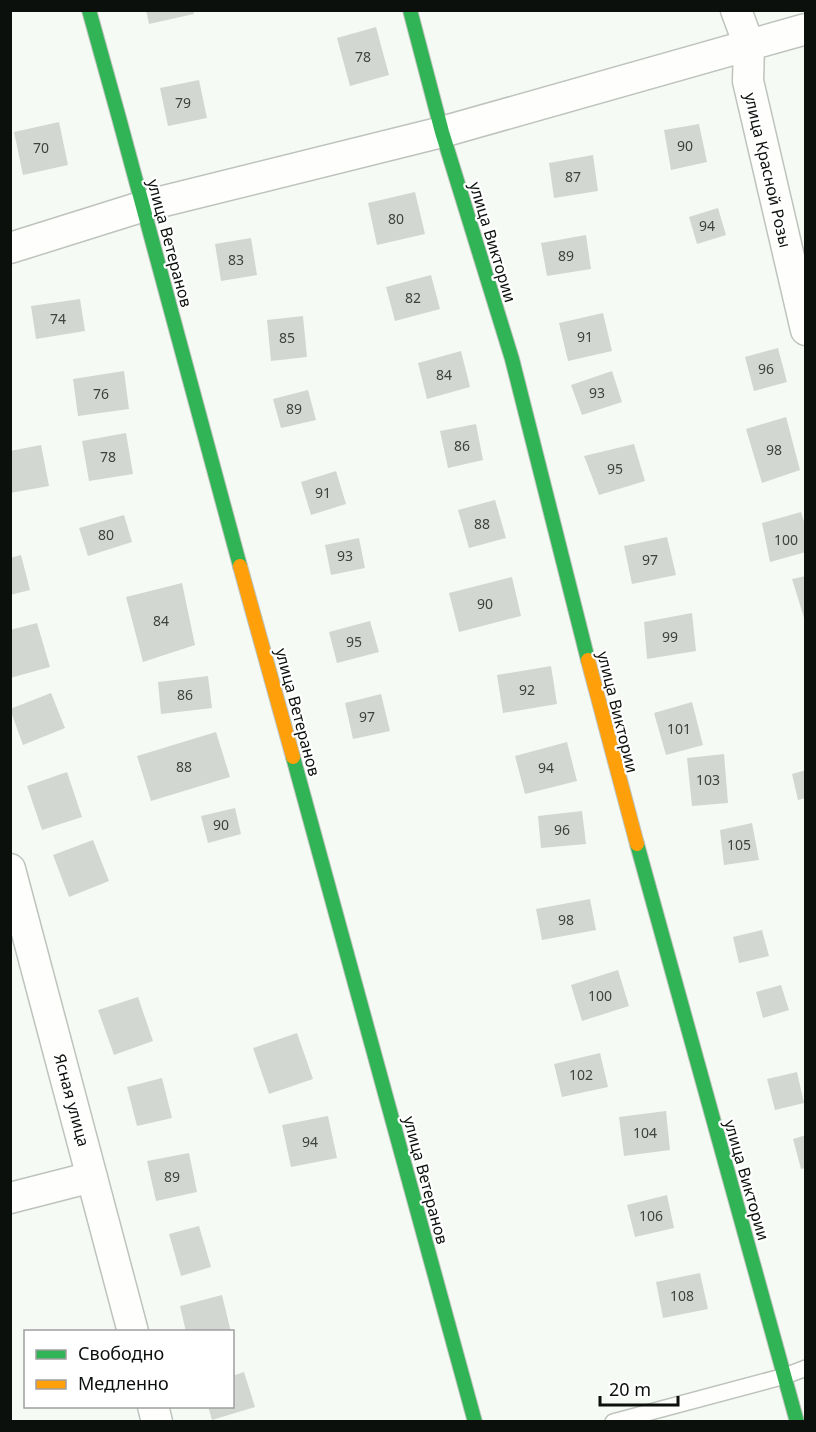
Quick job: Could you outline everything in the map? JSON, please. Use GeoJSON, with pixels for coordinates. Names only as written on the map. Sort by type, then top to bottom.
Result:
{"type":"FeatureCollection","features":[{"type":"Feature","properties":{"kind":"street","name":"улица Ветеранов"},"geometry":{"type":"LineString","coordinates":[[89,10],[475,1422]]}},
{"type":"Feature","properties":{"kind":"street","name":"улица Виктории"},"geometry":{"type":"LineString","coordinates":[[410,10],[442,132],[512,359],[612,754],[797,1422]]}},
{"type":"Feature","properties":{"kind":"street","name":"улица Красной Розы"},"geometry":{"type":"LineString","coordinates":[[736,10],[749,45],[748,81],[806,330]]}},
{"type":"Feature","properties":{"kind":"street"},"geometry":{"type":"LineString","coordinates":[[10,248],[144,206],[442,132],[806,29]]}},
{"type":"Feature","properties":{"kind":"street","name":"Ясная улица"},"geometry":{"type":"LineString","coordinates":[[10,869],[16,909],[132,1330]]}},
{"type":"Feature","properties":{"kind":"street"},"geometry":{"type":"LineString","coordinates":[[10,1198],[92,1177]]}},
{"type":"Feature","properties":{"kind":"lane"},"geometry":{"type":"LineString","coordinates":[[613,1422],[785,1376],[806,1368]]}},
{"type":"Feature","properties":{"kind":"building"},"geometry":{"type":"Polygon","coordinates":[[[146,10],[193,10],[194,14],[149,24],[146,10]]]}},
{"type":"Feature","properties":{"kind":"building"},"geometry":{"type":"Polygon","coordinates":[[[376,27],[389,75],[350,86],[337,38],[376,27]]]}},
{"type":"Feature","properties":{"kind":"building"},"geometry":{"type":"Polygon","coordinates":[[[199,80],[207,118],[168,126],[160,88],[199,80]]]}},
{"type":"Feature","properties":{"kind":"building"},"geometry":{"type":"Polygon","coordinates":[[[59,122],[68,165],[23,175],[14,132],[59,122]]]}},
{"type":"Feature","properties":{"kind":"building"},"geometry":{"type":"Polygon","coordinates":[[[699,124],[707,162],[671,170],[664,130],[699,124]]]}},
{"type":"Feature","properties":{"kind":"building"},"geometry":{"type":"Polygon","coordinates":[[[593,155],[598,191],[554,198],[549,163],[593,155]]]}},
{"type":"Feature","properties":{"kind":"building"},"geometry":{"type":"Polygon","coordinates":[[[415,192],[425,234],[377,245],[368,203],[415,192]]]}},
{"type":"Feature","properties":{"kind":"building"},"geometry":{"type":"Polygon","coordinates":[[[718,208],[726,235],[697,244],[689,217],[718,208]]]}},
{"type":"Feature","properties":{"kind":"building"},"geometry":{"type":"Polygon","coordinates":[[[586,235],[591,269],[547,276],[541,243],[586,235]]]}},
{"type":"Feature","properties":{"kind":"building"},"geometry":{"type":"Polygon","coordinates":[[[251,238],[257,275],[221,281],[215,244],[251,238]]]}},
{"type":"Feature","properties":{"kind":"building"},"geometry":{"type":"Polygon","coordinates":[[[431,275],[440,309],[395,321],[386,287],[431,275]]]}},
{"type":"Feature","properties":{"kind":"building"},"geometry":{"type":"Polygon","coordinates":[[[80,299],[85,331],[36,339],[31,306],[80,299]]]}},
{"type":"Feature","properties":{"kind":"building"},"geometry":{"type":"Polygon","coordinates":[[[603,313],[612,351],[568,361],[559,323],[603,313]]]}},
{"type":"Feature","properties":{"kind":"building"},"geometry":{"type":"Polygon","coordinates":[[[303,316],[307,357],[271,361],[267,320],[303,316]]]}},
{"type":"Feature","properties":{"kind":"building"},"geometry":{"type":"Polygon","coordinates":[[[778,348],[787,382],[754,391],[745,357],[778,348]]]}},
{"type":"Feature","properties":{"kind":"building"},"geometry":{"type":"Polygon","coordinates":[[[461,351],[470,387],[427,399],[418,363],[461,351]]]}},
{"type":"Feature","properties":{"kind":"building"},"geometry":{"type":"Polygon","coordinates":[[[124,371],[129,409],[78,416],[73,379],[124,371]]]}},
{"type":"Feature","properties":{"kind":"building"},"geometry":{"type":"Polygon","coordinates":[[[612,371],[622,402],[582,415],[571,385],[612,371]]]}},
{"type":"Feature","properties":{"kind":"building"},"geometry":{"type":"Polygon","coordinates":[[[308,390],[316,420],[281,428],[273,399],[308,390]]]}},
{"type":"Feature","properties":{"kind":"building"},"geometry":{"type":"Polygon","coordinates":[[[786,417],[800,470],[762,483],[746,429],[786,417]]]}},
{"type":"Feature","properties":{"kind":"building"},"geometry":{"type":"Polygon","coordinates":[[[476,424],[483,460],[448,468],[440,431],[476,424]]]}},
{"type":"Feature","properties":{"kind":"building"},"geometry":{"type":"Polygon","coordinates":[[[126,433],[133,474],[89,481],[82,441],[126,433]]]}},
{"type":"Feature","properties":{"kind":"building"},"geometry":{"type":"Polygon","coordinates":[[[634,444],[645,481],[599,495],[584,456],[634,444]]]}},
{"type":"Feature","properties":{"kind":"building"},"geometry":{"type":"Polygon","coordinates":[[[41,445],[49,486],[10,493],[10,451],[41,445]]]}},
{"type":"Feature","properties":{"kind":"building"},"geometry":{"type":"Polygon","coordinates":[[[336,471],[346,504],[311,515],[301,482],[336,471]]]}},
{"type":"Feature","properties":{"kind":"building"},"geometry":{"type":"Polygon","coordinates":[[[495,500],[506,538],[469,548],[458,510],[495,500]]]}},
{"type":"Feature","properties":{"kind":"building"},"geometry":{"type":"Polygon","coordinates":[[[801,512],[806,528],[806,552],[770,562],[762,523],[801,512]]]}},
{"type":"Feature","properties":{"kind":"building"},"geometry":{"type":"Polygon","coordinates":[[[124,515],[132,542],[88,556],[79,528],[124,515]]]}},
{"type":"Feature","properties":{"kind":"building"},"geometry":{"type":"Polygon","coordinates":[[[667,537],[676,575],[632,584],[624,546],[667,537]]]}},
{"type":"Feature","properties":{"kind":"building"},"geometry":{"type":"Polygon","coordinates":[[[359,538],[365,568],[331,575],[325,545],[359,538]]]}},
{"type":"Feature","properties":{"kind":"building"},"geometry":{"type":"Polygon","coordinates":[[[21,555],[30,590],[10,595],[10,558],[21,555]]]}},
{"type":"Feature","properties":{"kind":"building"},"geometry":{"type":"Polygon","coordinates":[[[806,576],[806,621],[805,621],[792,579],[806,576]]]}},
{"type":"Feature","properties":{"kind":"building"},"geometry":{"type":"Polygon","coordinates":[[[512,577],[521,616],[459,632],[449,593],[512,577]]]}},
{"type":"Feature","properties":{"kind":"building"},"geometry":{"type":"Polygon","coordinates":[[[182,583],[195,645],[143,662],[126,597],[182,583]]]}},
{"type":"Feature","properties":{"kind":"building"},"geometry":{"type":"Polygon","coordinates":[[[692,613],[696,651],[647,659],[644,622],[692,613]]]}},
{"type":"Feature","properties":{"kind":"building"},"geometry":{"type":"Polygon","coordinates":[[[370,621],[379,652],[337,663],[329,632],[370,621]]]}},
{"type":"Feature","properties":{"kind":"building"},"geometry":{"type":"Polygon","coordinates":[[[37,623],[50,667],[10,678],[10,630],[37,623]]]}},
{"type":"Feature","properties":{"kind":"building"},"geometry":{"type":"Polygon","coordinates":[[[551,666],[557,704],[503,713],[497,675],[551,666]]]}},
{"type":"Feature","properties":{"kind":"building"},"geometry":{"type":"Polygon","coordinates":[[[208,676],[212,708],[161,714],[158,682],[208,676]]]}},
{"type":"Feature","properties":{"kind":"building"},"geometry":{"type":"Polygon","coordinates":[[[51,693],[65,728],[23,745],[10,709],[51,693]]]}},
{"type":"Feature","properties":{"kind":"building"},"geometry":{"type":"Polygon","coordinates":[[[381,694],[390,731],[353,739],[345,703],[381,694]]]}},
{"type":"Feature","properties":{"kind":"building"},"geometry":{"type":"Polygon","coordinates":[[[692,702],[703,745],[666,755],[654,713],[692,702]]]}},
{"type":"Feature","properties":{"kind":"building"},"geometry":{"type":"Polygon","coordinates":[[[216,732],[230,777],[151,801],[137,756],[216,732]]]}},
{"type":"Feature","properties":{"kind":"building"},"geometry":{"type":"Polygon","coordinates":[[[567,742],[577,781],[525,794],[515,756],[567,742]]]}},
{"type":"Feature","properties":{"kind":"building"},"geometry":{"type":"Polygon","coordinates":[[[724,754],[728,803],[692,806],[687,758],[724,754]]]}},
{"type":"Feature","properties":{"kind":"building"},"geometry":{"type":"Polygon","coordinates":[[[806,770],[806,798],[798,800],[792,774],[806,770]]]}},
{"type":"Feature","properties":{"kind":"building"},"geometry":{"type":"Polygon","coordinates":[[[67,772],[82,817],[42,830],[27,786],[67,772]]]}},
{"type":"Feature","properties":{"kind":"building"},"geometry":{"type":"Polygon","coordinates":[[[235,808],[241,834],[208,843],[201,816],[235,808]]]}},
{"type":"Feature","properties":{"kind":"building"},"geometry":{"type":"Polygon","coordinates":[[[582,811],[586,844],[541,848],[538,816],[582,811]]]}},
{"type":"Feature","properties":{"kind":"building"},"geometry":{"type":"Polygon","coordinates":[[[752,823],[759,860],[724,865],[720,830],[752,823]]]}},
{"type":"Feature","properties":{"kind":"building"},"geometry":{"type":"Polygon","coordinates":[[[93,840],[109,881],[69,897],[53,855],[93,840]]]}},
{"type":"Feature","properties":{"kind":"building"},"geometry":{"type":"Polygon","coordinates":[[[590,899],[596,930],[542,940],[536,909],[590,899]]]}},
{"type":"Feature","properties":{"kind":"building"},"geometry":{"type":"Polygon","coordinates":[[[762,930],[769,956],[739,963],[733,937],[762,930]]]}},
{"type":"Feature","properties":{"kind":"building"},"geometry":{"type":"Polygon","coordinates":[[[618,970],[629,1006],[582,1021],[571,985],[618,970]]]}},
{"type":"Feature","properties":{"kind":"building"},"geometry":{"type":"Polygon","coordinates":[[[781,985],[789,1010],[763,1018],[756,992],[781,985]]]}},
{"type":"Feature","properties":{"kind":"building"},"geometry":{"type":"Polygon","coordinates":[[[138,997],[153,1041],[114,1055],[98,1010],[138,997]]]}},
{"type":"Feature","properties":{"kind":"building"},"geometry":{"type":"Polygon","coordinates":[[[297,1033],[313,1079],[269,1094],[253,1048],[297,1033]]]}},
{"type":"Feature","properties":{"kind":"building"},"geometry":{"type":"Polygon","coordinates":[[[600,1053],[608,1087],[562,1097],[554,1064],[600,1053]]]}},
{"type":"Feature","properties":{"kind":"building"},"geometry":{"type":"Polygon","coordinates":[[[797,1072],[804,1103],[775,1110],[767,1079],[797,1072]]]}},
{"type":"Feature","properties":{"kind":"building"},"geometry":{"type":"Polygon","coordinates":[[[162,1078],[172,1118],[137,1126],[127,1087],[162,1078]]]}},
{"type":"Feature","properties":{"kind":"building"},"geometry":{"type":"Polygon","coordinates":[[[666,1111],[670,1150],[624,1156],[619,1117],[666,1111]]]}},
{"type":"Feature","properties":{"kind":"building"},"geometry":{"type":"Polygon","coordinates":[[[328,1116],[337,1158],[291,1167],[282,1125],[328,1116]]]}},
{"type":"Feature","properties":{"kind":"building"},"geometry":{"type":"Polygon","coordinates":[[[806,1135],[806,1168],[801,1169],[793,1139],[806,1135]]]}},
{"type":"Feature","properties":{"kind":"building"},"geometry":{"type":"Polygon","coordinates":[[[189,1153],[197,1192],[156,1201],[147,1161],[189,1153]]]}},
{"type":"Feature","properties":{"kind":"building"},"geometry":{"type":"Polygon","coordinates":[[[667,1195],[674,1228],[635,1237],[627,1205],[667,1195]]]}},
{"type":"Feature","properties":{"kind":"building"},"geometry":{"type":"Polygon","coordinates":[[[199,1226],[211,1267],[181,1276],[169,1234],[199,1226]]]}},
{"type":"Feature","properties":{"kind":"building"},"geometry":{"type":"Polygon","coordinates":[[[700,1273],[708,1309],[663,1318],[656,1282],[700,1273]]]}},
{"type":"Feature","properties":{"kind":"building"},"geometry":{"type":"Polygon","coordinates":[[[222,1295],[231,1330],[186,1330],[180,1306],[222,1295]]]}},
{"type":"Feature","properties":{"kind":"building"},"geometry":{"type":"Polygon","coordinates":[[[244,1372],[255,1407],[212,1420],[209,1408],[234,1408],[234,1375],[244,1372]]]}},
{"type":"Feature","properties":{"kind":"traffic: fast"},"geometry":{"type":"LineString","coordinates":[[89,10],[240,566]]}},
{"type":"Feature","properties":{"kind":"traffic: fast"},"geometry":{"type":"LineString","coordinates":[[410,10],[442,132],[512,359],[588,660]]}},
{"type":"Feature","properties":{"kind":"traffic: fast"},"geometry":{"type":"LineString","coordinates":[[293,757],[475,1422]]}},
{"type":"Feature","properties":{"kind":"traffic: fast"},"geometry":{"type":"LineString","coordinates":[[637,844],[797,1422]]}},
{"type":"Feature","properties":{"kind":"traffic: slow"},"geometry":{"type":"LineString","coordinates":[[240,566],[293,757]]}},
{"type":"Feature","properties":{"kind":"traffic: slow"},"geometry":{"type":"LineString","coordinates":[[588,660],[637,844]]}}]}
